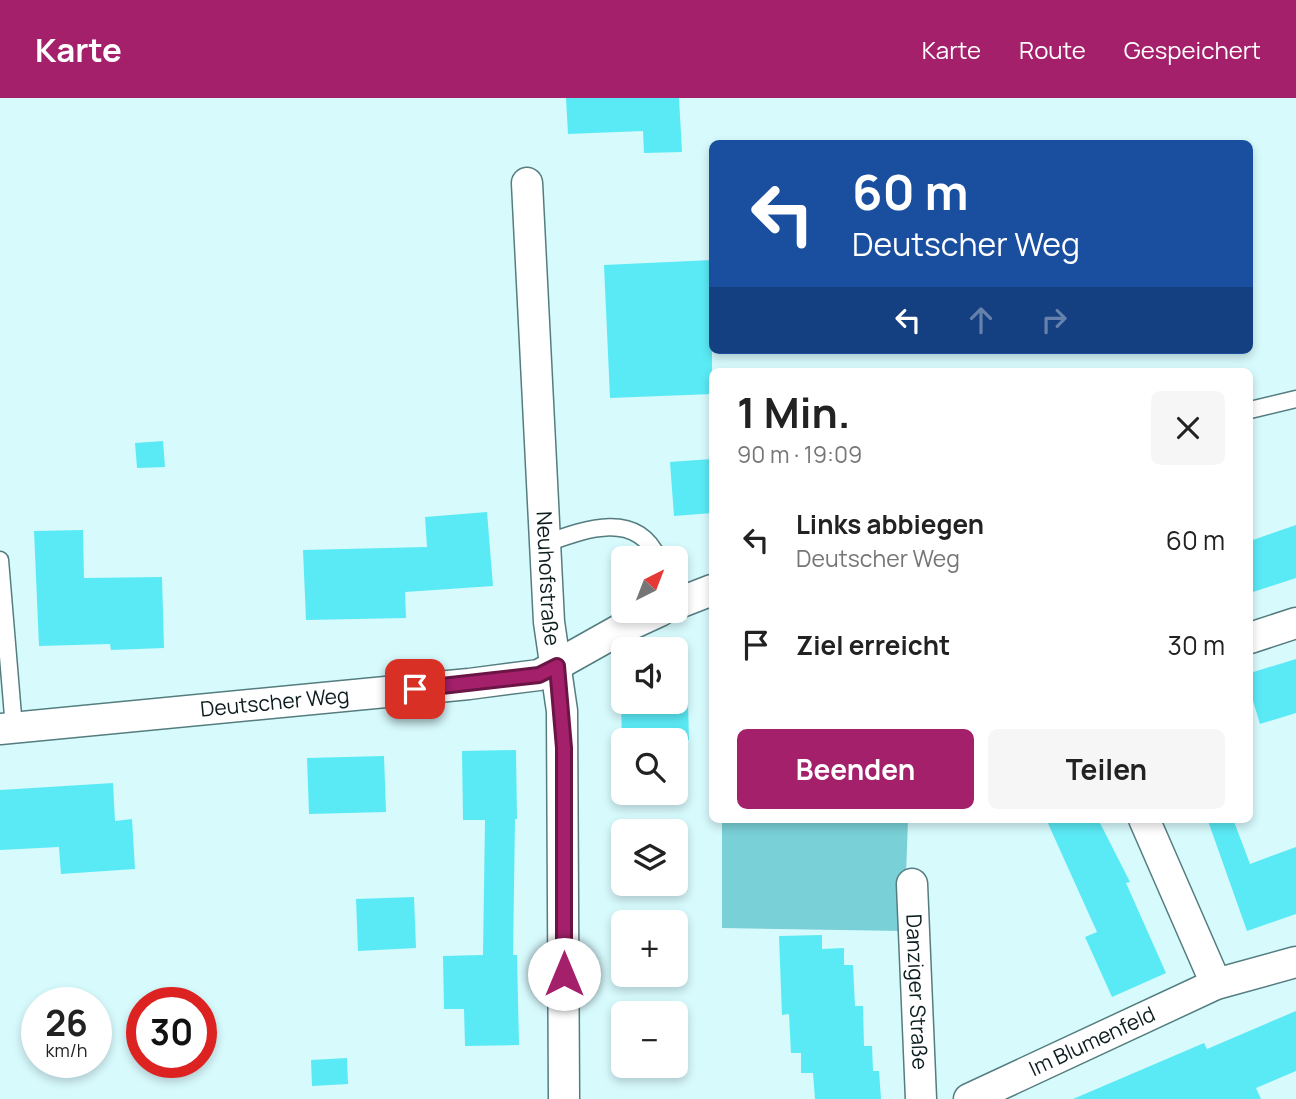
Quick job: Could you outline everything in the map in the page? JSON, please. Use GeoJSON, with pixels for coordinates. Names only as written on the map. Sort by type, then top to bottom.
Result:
{"type":"FeatureCollection","features":[{"type":"Feature","properties":{"kind":"street","name":"Neuhofstraße"},"geometry":{"type":"LineString","coordinates":[[527,183],[549,622],[557,666],[564,748],[564,1099]]}},
{"type":"Feature","properties":{"kind":"street"},"geometry":{"type":"LineString","coordinates":[[688,599],[709,591]]}},
{"type":"Feature","properties":{"kind":"street","name":"Deutscher Weg"},"geometry":{"type":"LineString","coordinates":[[7,728],[539,675],[593,643],[635,623]]}},
{"type":"Feature","properties":{"kind":"street"},"geometry":{"type":"LineString","coordinates":[[1253,637],[1296,624]]}},
{"type":"Feature","properties":{"kind":"street"},"geometry":{"type":"LineString","coordinates":[[1146,823],[1216,984]]}},
{"type":"Feature","properties":{"kind":"street","name":"Danziger Straße"},"geometry":{"type":"LineString","coordinates":[[912,884],[921,1099]]}},
{"type":"Feature","properties":{"kind":"street","name":"Im Blumenfeld"},"geometry":{"type":"LineString","coordinates":[[969,1099],[1216,984],[1296,962]]}},
{"type":"Feature","properties":{"kind":"lane"},"geometry":{"type":"LineString","coordinates":[[1253,409],[1296,399]]}},
{"type":"Feature","properties":{"kind":"lane"},"geometry":{"type":"LineString","coordinates":[[544,544],[579,532],[614,526],[638,534],[652,546]]}},
{"type":"Feature","properties":{"kind":"lane"},"geometry":{"type":"LineString","coordinates":[[0,560],[7,728]]}},
{"type":"Feature","properties":{"kind":"shaded area"},"geometry":{"type":"Polygon","coordinates":[[[722,823],[908,823],[904,931],[722,928],[722,823]]]}},
{"type":"Feature","properties":{"kind":"building"},"geometry":{"type":"Polygon","coordinates":[[[566,98],[679,98],[682,152],[644,153],[643,131],[568,134],[566,98]]]}},
{"type":"Feature","properties":{"kind":"building"},"geometry":{"type":"Polygon","coordinates":[[[709,260],[709,354],[712,354],[712,368],[709,368],[709,394],[610,398],[604,265],[709,260]]]}},
{"type":"Feature","properties":{"kind":"building"},"geometry":{"type":"Polygon","coordinates":[[[163,441],[165,467],[137,468],[135,443],[163,441]]]}},
{"type":"Feature","properties":{"kind":"building"},"geometry":{"type":"Polygon","coordinates":[[[709,459],[709,513],[674,516],[670,462],[709,459]]]}},
{"type":"Feature","properties":{"kind":"building"},"geometry":{"type":"Polygon","coordinates":[[[487,512],[493,586],[405,592],[406,618],[306,620],[303,550],[427,547],[425,517],[487,512]]]}},
{"type":"Feature","properties":{"kind":"building"},"geometry":{"type":"Polygon","coordinates":[[[1296,525],[1296,578],[1253,592],[1253,540],[1296,525]]]}},
{"type":"Feature","properties":{"kind":"building"},"geometry":{"type":"Polygon","coordinates":[[[83,530],[84,578],[162,577],[164,648],[111,650],[110,644],[39,646],[34,531],[83,530]]]}},
{"type":"Feature","properties":{"kind":"building"},"geometry":{"type":"Polygon","coordinates":[[[1296,659],[1296,713],[1260,724],[1253,701],[1253,672],[1296,659]]]}},
{"type":"Feature","properties":{"kind":"building"},"geometry":{"type":"Polygon","coordinates":[[[688,702],[689,740],[688,728],[622,728],[621,714],[688,714],[688,702]]]}},
{"type":"Feature","properties":{"kind":"building"},"geometry":{"type":"Polygon","coordinates":[[[516,750],[513,955],[517,955],[519,1045],[465,1046],[464,1009],[444,1009],[443,956],[483,955],[485,820],[463,820],[462,751],[516,750]]]}},
{"type":"Feature","properties":{"kind":"building"},"geometry":{"type":"Polygon","coordinates":[[[384,756],[386,812],[309,814],[307,758],[384,756]]]}},
{"type":"Feature","properties":{"kind":"building"},"geometry":{"type":"Polygon","coordinates":[[[113,783],[115,821],[132,819],[135,869],[61,874],[59,847],[0,850],[0,790],[113,783]]]}},
{"type":"Feature","properties":{"kind":"building"},"geometry":{"type":"Polygon","coordinates":[[[1048,823],[1100,823],[1130,882],[1126,883],[1166,973],[1112,997],[1085,937],[1097,932],[1048,823]]]}},
{"type":"Feature","properties":{"kind":"building"},"geometry":{"type":"Polygon","coordinates":[[[1209,823],[1235,823],[1250,864],[1296,847],[1296,914],[1247,931],[1209,823]]]}},
{"type":"Feature","properties":{"kind":"building"},"geometry":{"type":"Polygon","coordinates":[[[414,897],[416,948],[358,951],[356,899],[414,897]]]}},
{"type":"Feature","properties":{"kind":"building"},"geometry":{"type":"Polygon","coordinates":[[[822,935],[822,949],[844,948],[844,965],[853,965],[855,1006],[863,1006],[864,1046],[872,1046],[873,1071],[879,1071],[881,1099],[815,1099],[813,1073],[801,1073],[801,1053],[791,1053],[789,1014],[782,1015],[779,936],[822,935]]]}},
{"type":"Feature","properties":{"kind":"building"},"geometry":{"type":"Polygon","coordinates":[[[1296,1011],[1296,1071],[1256,1088],[1261,1099],[1073,1099],[1204,1043],[1207,1049],[1296,1011]]]}},
{"type":"Feature","properties":{"kind":"building"},"geometry":{"type":"Polygon","coordinates":[[[347,1058],[348,1084],[312,1086],[311,1060],[347,1058]]]}},
{"type":"Feature","properties":{"kind":"route"},"geometry":{"type":"LineString","coordinates":[[415,689],[539,675],[557,666],[564,748],[564,974]]}}]}
